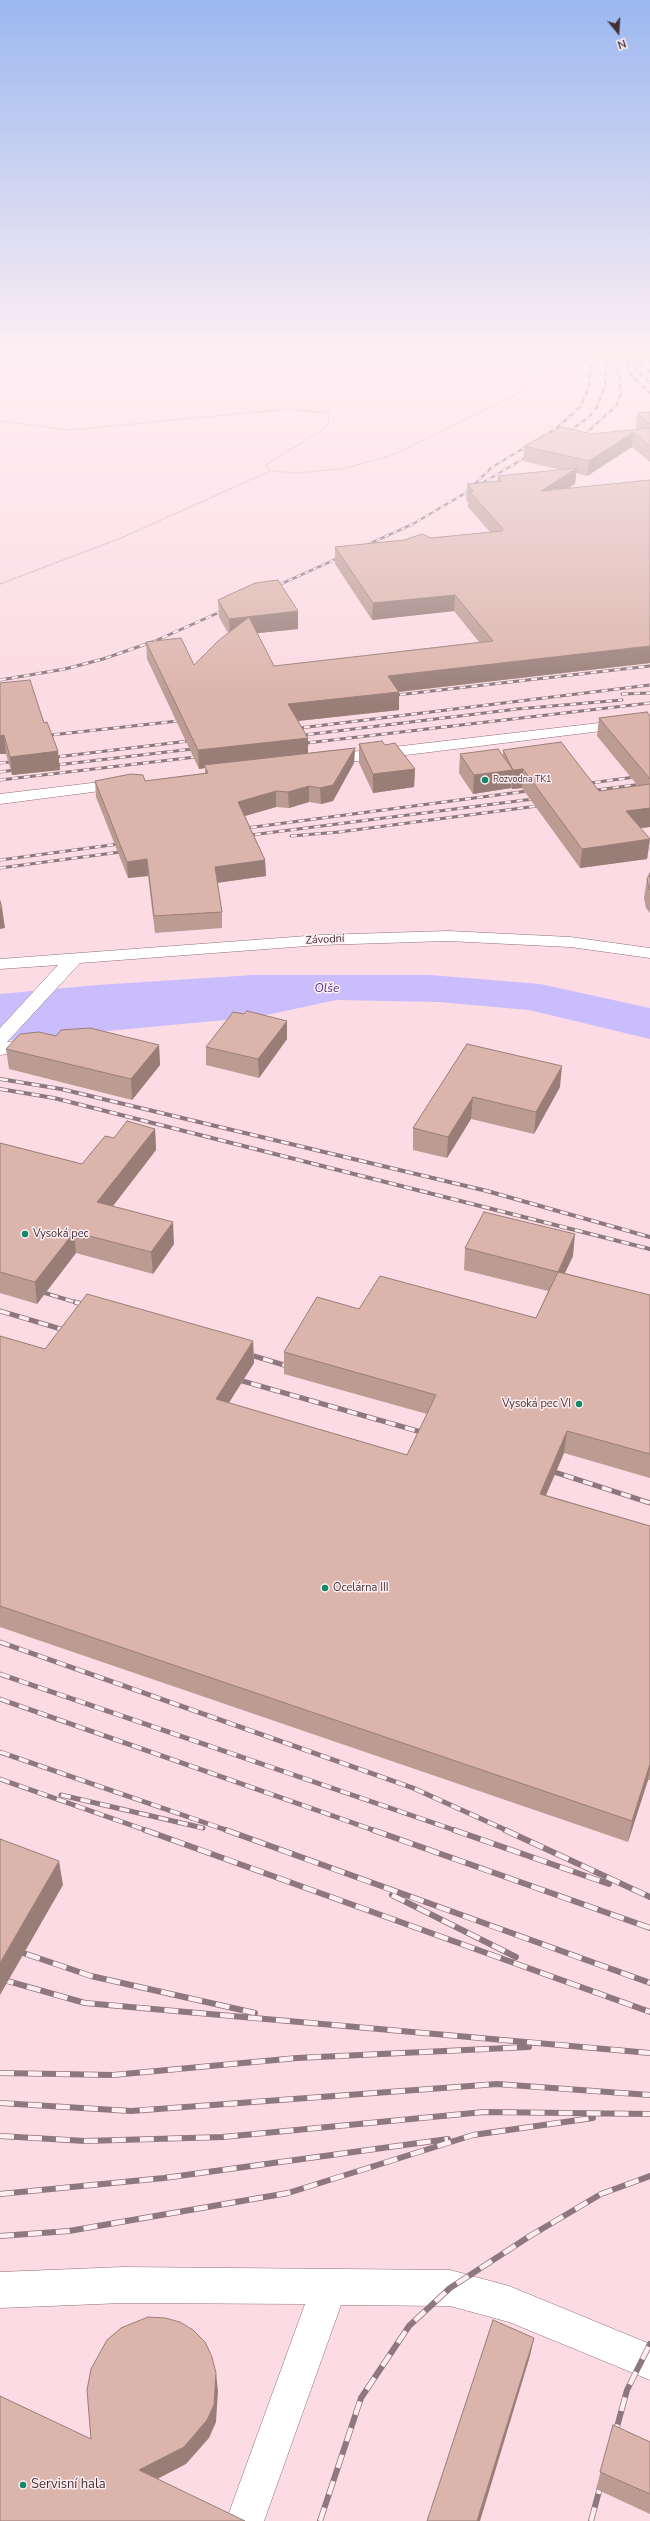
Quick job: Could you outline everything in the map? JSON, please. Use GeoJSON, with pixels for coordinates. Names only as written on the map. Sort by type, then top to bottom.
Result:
{"type":"FeatureCollection","features":[{"type":"Feature","properties":{"kind":"street"},"geometry":{"type":"LineString","coordinates":[[306,762],[650,721]]}},
{"type":"Feature","properties":{"kind":"street"},"geometry":{"type":"LineString","coordinates":[[0,799],[141,782]]}},
{"type":"Feature","properties":{"kind":"street","name":"Závodní"},"geometry":{"type":"LineString","coordinates":[[0,964],[69,965],[320,940],[448,936],[570,942],[650,953]]}},
{"type":"Feature","properties":{"kind":"street"},"geometry":{"type":"LineString","coordinates":[[0,1039],[69,965]]}},
{"type":"Feature","properties":{"kind":"street"},"geometry":{"type":"LineString","coordinates":[[0,1049],[53,1044]]}},
{"type":"Feature","properties":{"kind":"street"},"geometry":{"type":"LineString","coordinates":[[0,2290],[123,2285],[450,2288],[509,2304],[650,2362]]}},
{"type":"Feature","properties":{"kind":"street"},"geometry":{"type":"LineString","coordinates":[[245,2521],[329,2288]]}},
{"type":"Feature","properties":{"kind":"path"},"geometry":{"type":"LineString","coordinates":[[268,468],[270,471]]}},
{"type":"Feature","properties":{"kind":"path"},"geometry":{"type":"LineString","coordinates":[[0,584],[121,538],[270,471],[297,473],[348,468]]}},
{"type":"Feature","properties":{"kind":"water","name":"Olše"},"geometry":{"type":"Polygon","coordinates":[[[254,975],[430,975],[540,984],[650,1008],[650,1039],[529,1010],[439,1002],[336,1000],[257,1017],[0,1041],[0,994],[97,985],[254,975]]]}},
{"type":"Feature","properties":{"kind":"building"},"geometry":{"type":"Polygon","coordinates":[[[577,468],[541,491],[650,480],[650,646],[388,676],[399,692],[288,704],[308,738],[198,750],[146,642],[181,638],[194,665],[218,641],[249,617],[274,666],[493,641],[455,595],[373,603],[335,547],[404,540],[422,534],[431,538],[502,531],[503,529],[469,491],[473,491],[467,484],[502,481],[498,476],[577,468]]]}},
{"type":"Feature","properties":{"kind":"building"},"geometry":{"type":"Polygon","coordinates":[[[278,580],[298,611],[229,619],[218,600],[255,583],[278,580]]]}},
{"type":"Feature","properties":{"kind":"building"},"geometry":{"type":"Polygon","coordinates":[[[30,680],[44,723],[47,722],[58,751],[10,757],[4,735],[0,736],[0,683],[30,680]]]}},
{"type":"Feature","properties":{"kind":"building"},"geometry":{"type":"Polygon","coordinates":[[[647,712],[650,716],[650,779],[599,718],[647,712]]]}},
{"type":"Feature","properties":{"kind":"building"},"geometry":{"type":"Polygon","coordinates":[[[382,741],[385,745],[395,743],[415,769],[373,774],[359,744],[382,741]]]}},
{"type":"Feature","properties":{"kind":"building"},"geometry":{"type":"Polygon","coordinates":[[[561,742],[599,791],[650,784],[650,808],[626,811],[650,839],[582,849],[523,769],[513,770],[503,750],[561,742]]]}},
{"type":"Feature","properties":{"kind":"building"},"geometry":{"type":"Polygon","coordinates":[[[355,748],[333,785],[320,788],[309,786],[288,792],[276,791],[238,802],[265,860],[215,867],[222,912],[154,916],[147,859],[127,862],[95,781],[131,774],[143,775],[145,781],[208,773],[204,765],[355,748]]]}},
{"type":"Feature","properties":{"kind":"building"},"geometry":{"type":"Polygon","coordinates":[[[498,749],[513,770],[474,775],[460,754],[498,749]]]}},
{"type":"Feature","properties":{"kind":"building"},"geometry":{"type":"Polygon","coordinates":[[[650,873],[650,890],[647,879],[650,873]]]}},
{"type":"Feature","properties":{"kind":"building"},"geometry":{"type":"Polygon","coordinates":[[[247,1011],[287,1021],[258,1059],[206,1047],[233,1012],[244,1014],[247,1011]]]}},
{"type":"Feature","properties":{"kind":"building"},"geometry":{"type":"Polygon","coordinates":[[[90,1028],[159,1045],[131,1079],[6,1049],[20,1034],[39,1032],[56,1036],[61,1030],[90,1028]]]}},
{"type":"Feature","properties":{"kind":"building"},"geometry":{"type":"Polygon","coordinates":[[[467,1044],[562,1066],[536,1112],[473,1097],[448,1137],[413,1128],[467,1044]]]}},
{"type":"Feature","properties":{"kind":"building"},"geometry":{"type":"Polygon","coordinates":[[[127,1121],[155,1129],[97,1202],[173,1222],[151,1252],[74,1232],[35,1282],[0,1272],[0,1143],[82,1164],[105,1136],[114,1138],[127,1121]]]}},
{"type":"Feature","properties":{"kind":"building"},"geometry":{"type":"Polygon","coordinates":[[[484,1212],[575,1234],[558,1272],[465,1248],[484,1212]]]}},
{"type":"Feature","properties":{"kind":"building","name":"Ocelárna III"},"geometry":{"type":"Polygon","coordinates":[[[558,1272],[650,1295],[650,1454],[567,1431],[540,1494],[650,1526],[650,1764],[632,1821],[0,1606],[0,1336],[45,1349],[87,1294],[253,1341],[216,1399],[407,1455],[436,1395],[284,1352],[317,1297],[359,1309],[380,1276],[536,1318],[558,1272]]]}},
{"type":"Feature","properties":{"kind":"building"},"geometry":{"type":"Polygon","coordinates":[[[0,1839],[59,1861],[0,1963],[0,1839]]]}},
{"type":"Feature","properties":{"kind":"building"},"geometry":{"type":"Polygon","coordinates":[[[148,2317],[165,2318],[180,2322],[193,2330],[205,2342],[212,2357],[216,2373],[214,2405],[207,2420],[184,2447],[139,2470],[245,2521],[0,2521],[0,2396],[91,2439],[87,2390],[91,2369],[107,2340],[121,2328],[148,2317]]]}},
{"type":"Feature","properties":{"kind":"building"},"geometry":{"type":"Polygon","coordinates":[[[493,2320],[534,2338],[477,2521],[427,2521],[493,2320]]]}},
{"type":"Feature","properties":{"kind":"building"},"geometry":{"type":"Polygon","coordinates":[[[613,2425],[650,2442],[650,2494],[600,2472],[613,2425]]]}},
{"type":"Feature","properties":{"kind":"railway"},"geometry":{"type":"LineString","coordinates":[[472,487],[492,468]]}},
{"type":"Feature","properties":{"kind":"railway"},"geometry":{"type":"LineString","coordinates":[[360,548],[413,524],[508,468]]}},
{"type":"Feature","properties":{"kind":"railway"},"geometry":{"type":"LineString","coordinates":[[272,588],[345,555]]}},
{"type":"Feature","properties":{"kind":"railway"},"geometry":{"type":"LineString","coordinates":[[0,680],[65,669],[103,659],[155,641],[229,608]]}},
{"type":"Feature","properties":{"kind":"railway"},"geometry":{"type":"LineString","coordinates":[[388,696],[650,666]]}},
{"type":"Feature","properties":{"kind":"railway"},"geometry":{"type":"LineString","coordinates":[[292,729],[650,685]]}},
{"type":"Feature","properties":{"kind":"railway"},"geometry":{"type":"LineString","coordinates":[[622,694],[650,693]]}},
{"type":"Feature","properties":{"kind":"railway"},"geometry":{"type":"LineString","coordinates":[[296,736],[517,709],[622,700]]}},
{"type":"Feature","properties":{"kind":"railway"},"geometry":{"type":"LineString","coordinates":[[298,744],[650,703]]}},
{"type":"Feature","properties":{"kind":"railway"},"geometry":{"type":"LineString","coordinates":[[42,736],[187,720]]}},
{"type":"Feature","properties":{"kind":"railway"},"geometry":{"type":"LineString","coordinates":[[48,758],[197,740]]}},
{"type":"Feature","properties":{"kind":"railway"},"geometry":{"type":"LineString","coordinates":[[48,766],[201,748]]}},
{"type":"Feature","properties":{"kind":"railway"},"geometry":{"type":"LineString","coordinates":[[0,780],[204,756]]}},
{"type":"Feature","properties":{"kind":"railway"},"geometry":{"type":"LineString","coordinates":[[0,763],[20,761]]}},
{"type":"Feature","properties":{"kind":"railway"},"geometry":{"type":"LineString","coordinates":[[0,772],[22,769]]}},
{"type":"Feature","properties":{"kind":"railway"},"geometry":{"type":"LineString","coordinates":[[583,784],[650,775]]}},
{"type":"Feature","properties":{"kind":"railway"},"geometry":{"type":"LineString","coordinates":[[589,791],[650,783]]}},
{"type":"Feature","properties":{"kind":"railway"},"geometry":{"type":"LineString","coordinates":[[239,829],[535,790]]}},
{"type":"Feature","properties":{"kind":"railway"},"geometry":{"type":"LineString","coordinates":[[243,836],[541,798]]}},
{"type":"Feature","properties":{"kind":"railway"},"geometry":{"type":"LineString","coordinates":[[291,836],[339,832],[545,805]]}},
{"type":"Feature","properties":{"kind":"railway"},"geometry":{"type":"LineString","coordinates":[[0,860],[126,843]]}},
{"type":"Feature","properties":{"kind":"railway"},"geometry":{"type":"LineString","coordinates":[[0,868],[128,851]]}},
{"type":"Feature","properties":{"kind":"railway"},"geometry":{"type":"LineString","coordinates":[[0,1079],[61,1089],[487,1191],[650,1237]]}},
{"type":"Feature","properties":{"kind":"railway"},"geometry":{"type":"LineString","coordinates":[[0,1089],[54,1098],[650,1249]]}},
{"type":"Feature","properties":{"kind":"railway"},"geometry":{"type":"LineString","coordinates":[[35,1290],[78,1303]]}},
{"type":"Feature","properties":{"kind":"railway"},"geometry":{"type":"LineString","coordinates":[[75,1302],[91,1307]]}},
{"type":"Feature","properties":{"kind":"railway"},"geometry":{"type":"LineString","coordinates":[[0,1311],[71,1332]]}},
{"type":"Feature","properties":{"kind":"railway"},"geometry":{"type":"LineString","coordinates":[[244,1353],[294,1368]]}},
{"type":"Feature","properties":{"kind":"railway"},"geometry":{"type":"LineString","coordinates":[[232,1378],[428,1434]]}},
{"type":"Feature","properties":{"kind":"railway"},"geometry":{"type":"LineString","coordinates":[[545,1469],[650,1503]]}},
{"type":"Feature","properties":{"kind":"railway"},"geometry":{"type":"LineString","coordinates":[[0,1642],[413,1788],[508,1831]]}},
{"type":"Feature","properties":{"kind":"railway"},"geometry":{"type":"LineString","coordinates":[[0,1674],[457,1831]]}},
{"type":"Feature","properties":{"kind":"railway"},"geometry":{"type":"LineString","coordinates":[[0,1699],[376,1831]]}},
{"type":"Feature","properties":{"kind":"railway"},"geometry":{"type":"LineString","coordinates":[[0,1752],[229,1831]]}},
{"type":"Feature","properties":{"kind":"railway"},"geometry":{"type":"LineString","coordinates":[[0,1779],[148,1831]]}},
{"type":"Feature","properties":{"kind":"railway"},"geometry":{"type":"LineString","coordinates":[[61,1795],[203,1828]]}},
{"type":"Feature","properties":{"kind":"railway"},"geometry":{"type":"LineString","coordinates":[[145,1830],[650,2012]]}},
{"type":"Feature","properties":{"kind":"railway"},"geometry":{"type":"LineString","coordinates":[[226,1830],[650,1983]]}},
{"type":"Feature","properties":{"kind":"railway"},"geometry":{"type":"LineString","coordinates":[[373,1830],[650,1928]]}},
{"type":"Feature","properties":{"kind":"railway"},"geometry":{"type":"LineString","coordinates":[[454,1830],[609,1884]]}},
{"type":"Feature","properties":{"kind":"railway"},"geometry":{"type":"LineString","coordinates":[[505,1830],[650,1897]]}},
{"type":"Feature","properties":{"kind":"railway"},"geometry":{"type":"LineString","coordinates":[[392,1895],[516,1957]]}},
{"type":"Feature","properties":{"kind":"railway"},"geometry":{"type":"LineString","coordinates":[[0,1945],[91,1976],[255,2013]]}},
{"type":"Feature","properties":{"kind":"railway"},"geometry":{"type":"LineString","coordinates":[[0,1979],[85,2003],[650,2053]]}},
{"type":"Feature","properties":{"kind":"railway"},"geometry":{"type":"LineString","coordinates":[[0,2073],[113,2075],[297,2058],[529,2047]]}},
{"type":"Feature","properties":{"kind":"railway"},"geometry":{"type":"LineString","coordinates":[[0,2103],[131,2111],[497,2084],[650,2095]]}},
{"type":"Feature","properties":{"kind":"railway"},"geometry":{"type":"LineString","coordinates":[[0,2136],[85,2141],[223,2137],[484,2112],[650,2114]]}},
{"type":"Feature","properties":{"kind":"railway"},"geometry":{"type":"LineString","coordinates":[[0,2236],[69,2231],[288,2193],[473,2135],[593,2118]]}},
{"type":"Feature","properties":{"kind":"railway"},"geometry":{"type":"LineString","coordinates":[[0,2194],[164,2178],[448,2139]]}},
{"type":"Feature","properties":{"kind":"railway"},"geometry":{"type":"LineString","coordinates":[[320,2521],[361,2398],[409,2326],[450,2288],[530,2236],[601,2194],[650,2176]]}},
{"type":"Feature","properties":{"kind":"railway"},"geometry":{"type":"LineString","coordinates":[[614,2438],[627,2390],[650,2344]]}},
{"type":"Feature","properties":{"kind":"railway"},"geometry":{"type":"LineString","coordinates":[[591,2521],[602,2480]]}},
{"type":"Feature","properties":{"kind":"place","name":"Rozvodna TK1"},"geometry":{"type":"Point","coordinates":[485,780]}},
{"type":"Feature","properties":{"kind":"place","name":"Vysoká pec"},"geometry":{"type":"Point","coordinates":[25,1234]}},
{"type":"Feature","properties":{"kind":"place","name":"Vysoká pec VI"},"geometry":{"type":"Point","coordinates":[579,1404]}},
{"type":"Feature","properties":{"kind":"place","name":"Ocelárna III"},"geometry":{"type":"Point","coordinates":[325,1588]}},
{"type":"Feature","properties":{"kind":"place","name":"Servisní hala"},"geometry":{"type":"Point","coordinates":[23,2485]}}]}
